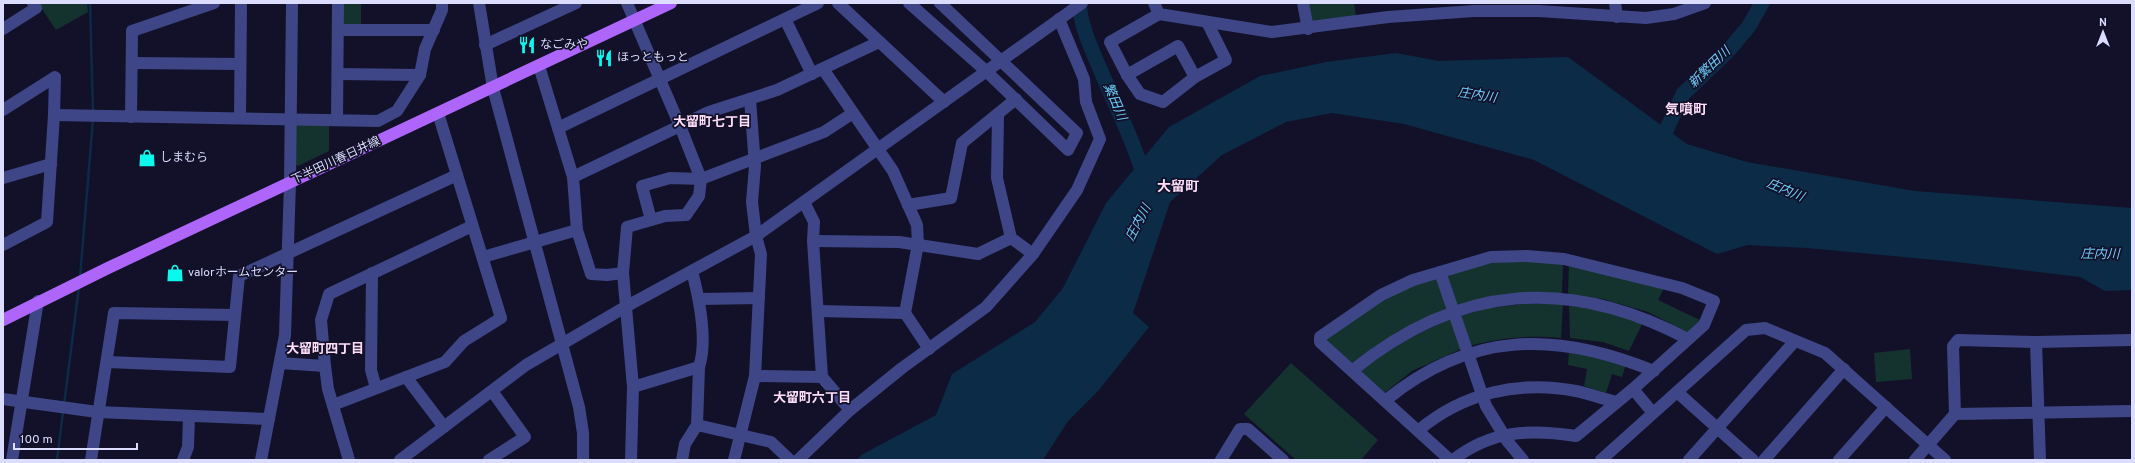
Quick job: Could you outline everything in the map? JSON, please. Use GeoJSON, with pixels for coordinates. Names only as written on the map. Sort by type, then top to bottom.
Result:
{"type":"FeatureCollection","features":[{"type":"Feature","properties":{"kind":"main road","name":"下半田川春日井線"},"geometry":{"type":"LineString","coordinates":[[3,320],[42,299],[671,3]]}},
{"type":"Feature","properties":{"kind":"street"},"geometry":{"type":"LineString","coordinates":[[3,29],[36,8],[33,3]]}},
{"type":"Feature","properties":{"kind":"street"},"geometry":{"type":"LineString","coordinates":[[131,117],[132,32],[214,3]]}},
{"type":"Feature","properties":{"kind":"street"},"geometry":{"type":"LineString","coordinates":[[240,118],[241,3]]}},
{"type":"Feature","properties":{"kind":"street"},"geometry":{"type":"LineString","coordinates":[[261,460],[285,335],[290,183],[292,3]]}},
{"type":"Feature","properties":{"kind":"street"},"geometry":{"type":"LineString","coordinates":[[337,120],[338,3]]}},
{"type":"Feature","properties":{"kind":"street"},"geometry":{"type":"LineString","coordinates":[[58,115],[378,121],[397,111],[420,74],[425,50],[442,10],[442,3]]}},
{"type":"Feature","properties":{"kind":"street"},"geometry":{"type":"LineString","coordinates":[[479,3],[493,88],[579,407],[583,433],[583,460]]}},
{"type":"Feature","properties":{"kind":"street"},"geometry":{"type":"LineString","coordinates":[[485,45],[576,3]]}},
{"type":"Feature","properties":{"kind":"street"},"geometry":{"type":"LineString","coordinates":[[627,3],[701,179],[699,196],[686,215],[665,216],[628,227],[623,273],[633,387],[631,460]]}},
{"type":"Feature","properties":{"kind":"street"},"geometry":{"type":"LineString","coordinates":[[558,128],[818,3]]}},
{"type":"Feature","properties":{"kind":"street"},"geometry":{"type":"LineString","coordinates":[[838,3],[944,102]]}},
{"type":"Feature","properties":{"kind":"street"},"geometry":{"type":"LineString","coordinates":[[909,3],[986,71],[1068,150],[1077,133],[940,3]]}},
{"type":"Feature","properties":{"kind":"street"},"geometry":{"type":"LineString","coordinates":[[406,458],[444,427],[526,365],[627,306],[756,236],[1082,3]]}},
{"type":"Feature","properties":{"kind":"street"},"geometry":{"type":"LineString","coordinates":[[1154,3],[1159,14]]}},
{"type":"Feature","properties":{"kind":"street"},"geometry":{"type":"LineString","coordinates":[[1303,3],[1308,29]]}},
{"type":"Feature","properties":{"kind":"street"},"geometry":{"type":"LineString","coordinates":[[1615,3],[1617,17]]}},
{"type":"Feature","properties":{"kind":"street"},"geometry":{"type":"LineString","coordinates":[[1207,22],[1226,60],[1196,77],[1163,102],[1140,94],[1127,76],[1110,42],[1159,14],[1272,32],[1308,29],[1388,17],[1474,7],[1646,18],[1674,14],[1699,4]]}},
{"type":"Feature","properties":{"kind":"street"},"geometry":{"type":"LineString","coordinates":[[785,19],[812,74]]}},
{"type":"Feature","properties":{"kind":"street"},"geometry":{"type":"LineString","coordinates":[[798,460],[850,410],[986,306],[1033,254],[1077,190],[1100,139],[1086,102],[1084,79],[1059,19]]}},
{"type":"Feature","properties":{"kind":"street"},"geometry":{"type":"LineString","coordinates":[[338,30],[434,30]]}},
{"type":"Feature","properties":{"kind":"street"},"geometry":{"type":"LineString","coordinates":[[573,177],[709,112],[777,90],[879,42]]}},
{"type":"Feature","properties":{"kind":"street"},"geometry":{"type":"LineString","coordinates":[[1127,76],[1178,46],[1196,77]]}},
{"type":"Feature","properties":{"kind":"street"},"geometry":{"type":"LineString","coordinates":[[132,63],[240,64]]}},
{"type":"Feature","properties":{"kind":"street"},"geometry":{"type":"LineString","coordinates":[[539,66],[573,177],[577,230],[591,274],[607,275],[623,273]]}},
{"type":"Feature","properties":{"kind":"street"},"geometry":{"type":"LineString","coordinates":[[823,69],[893,171],[917,225],[918,244],[905,313],[929,349]]}},
{"type":"Feature","properties":{"kind":"street"},"geometry":{"type":"LineString","coordinates":[[338,74],[420,74]]}},
{"type":"Feature","properties":{"kind":"street"},"geometry":{"type":"LineString","coordinates":[[3,110],[55,77],[58,115],[51,164],[47,222],[3,244]]}},
{"type":"Feature","properties":{"kind":"street"},"geometry":{"type":"LineString","coordinates":[[734,460],[755,376],[761,254],[756,236],[752,202],[754,159],[750,99]]}},
{"type":"Feature","properties":{"kind":"street"},"geometry":{"type":"LineString","coordinates":[[908,205],[951,198],[962,143],[1016,99]]}},
{"type":"Feature","properties":{"kind":"street"},"geometry":{"type":"LineString","coordinates":[[333,405],[445,362],[464,341],[501,318],[438,112]]}},
{"type":"Feature","properties":{"kind":"street"},"geometry":{"type":"LineString","coordinates":[[650,220],[642,186],[670,178],[701,179],[824,132],[853,113]]}},
{"type":"Feature","properties":{"kind":"street"},"geometry":{"type":"LineString","coordinates":[[998,115],[997,178],[1011,238],[1033,254]]}},
{"type":"Feature","properties":{"kind":"street"},"geometry":{"type":"LineString","coordinates":[[3,178],[51,164]]}},
{"type":"Feature","properties":{"kind":"street"},"geometry":{"type":"LineString","coordinates":[[107,362],[230,367],[239,276],[457,175]]}},
{"type":"Feature","properties":{"kind":"street"},"geometry":{"type":"LineString","coordinates":[[804,202],[814,222],[813,241],[822,377],[850,410]]}},
{"type":"Feature","properties":{"kind":"street"},"geometry":{"type":"LineString","coordinates":[[349,460],[328,389],[325,366],[321,320],[329,294],[472,226]]}},
{"type":"Feature","properties":{"kind":"street"},"geometry":{"type":"LineString","coordinates":[[483,257],[577,230]]}},
{"type":"Feature","properties":{"kind":"street"},"geometry":{"type":"LineString","coordinates":[[813,241],[899,242],[978,254],[1011,238]]}},
{"type":"Feature","properties":{"kind":"street"},"geometry":{"type":"LineString","coordinates":[[1527,256],[1564,259],[1682,288],[1714,301],[1704,325],[1633,390],[1576,436],[1542,431],[1517,432],[1474,446],[1452,460],[1320,342],[1320,337],[1381,295],[1413,280],[1440,272],[1491,257],[1527,256]]}},
{"type":"Feature","properties":{"kind":"street"},"geometry":{"type":"LineString","coordinates":[[682,460],[685,444],[697,425],[702,327],[699,299],[692,271]]}},
{"type":"Feature","properties":{"kind":"street"},"geometry":{"type":"LineString","coordinates":[[1440,272],[1483,396],[1492,417],[1504,436],[1523,460]]}},
{"type":"Feature","properties":{"kind":"street"},"geometry":{"type":"LineString","coordinates":[[372,273],[371,370],[376,388]]}},
{"type":"Feature","properties":{"kind":"street"},"geometry":{"type":"LineString","coordinates":[[699,299],[759,298]]}},
{"type":"Feature","properties":{"kind":"street"},"geometry":{"type":"LineString","coordinates":[[1353,370],[1386,344],[1414,328],[1453,312],[1492,301],[1524,298],[1554,298],[1586,302],[1624,310],[1658,323],[1688,339]]}},
{"type":"Feature","properties":{"kind":"street"},"geometry":{"type":"LineString","coordinates":[[12,460],[42,299]]}},
{"type":"Feature","properties":{"kind":"street"},"geometry":{"type":"LineString","coordinates":[[818,311],[905,313]]}},
{"type":"Feature","properties":{"kind":"street"},"geometry":{"type":"LineString","coordinates":[[91,460],[97,412],[107,362],[114,313],[235,315]]}},
{"type":"Feature","properties":{"kind":"street"},"geometry":{"type":"LineString","coordinates":[[1601,460],[1746,330],[1765,328],[1825,353],[1929,444],[1945,460]]}},
{"type":"Feature","properties":{"kind":"street"},"geometry":{"type":"LineString","coordinates":[[1915,460],[1955,414],[1953,346],[1958,340],[2036,342],[2132,340]]}},
{"type":"Feature","properties":{"kind":"street"},"geometry":{"type":"LineString","coordinates":[[1689,460],[1795,341]]}},
{"type":"Feature","properties":{"kind":"street"},"geometry":{"type":"LineString","coordinates":[[2036,342],[2040,460]]}},
{"type":"Feature","properties":{"kind":"street"},"geometry":{"type":"LineString","coordinates":[[1386,400],[1406,384],[1431,369],[1468,353],[1514,344],[1541,343],[1568,345],[1622,358],[1654,371]]}},
{"type":"Feature","properties":{"kind":"street"},"geometry":{"type":"LineString","coordinates":[[280,363],[325,366]]}},
{"type":"Feature","properties":{"kind":"street"},"geometry":{"type":"LineString","coordinates":[[633,387],[699,367]]}},
{"type":"Feature","properties":{"kind":"street"},"geometry":{"type":"LineString","coordinates":[[1764,460],[1844,369]]}},
{"type":"Feature","properties":{"kind":"street"},"geometry":{"type":"LineString","coordinates":[[755,376],[822,377]]}},
{"type":"Feature","properties":{"kind":"street"},"geometry":{"type":"LineString","coordinates":[[406,377],[444,427]]}},
{"type":"Feature","properties":{"kind":"street"},"geometry":{"type":"LineString","coordinates":[[1419,430],[1433,418],[1461,402],[1505,389],[1551,387],[1577,391],[1617,402]]}},
{"type":"Feature","properties":{"kind":"street"},"geometry":{"type":"LineString","coordinates":[[1633,390],[1653,413]]}},
{"type":"Feature","properties":{"kind":"street"},"geometry":{"type":"LineString","coordinates":[[492,391],[525,437],[492,459]]}},
{"type":"Feature","properties":{"kind":"street"},"geometry":{"type":"LineString","coordinates":[[1677,392],[1753,460]]}},
{"type":"Feature","properties":{"kind":"street"},"geometry":{"type":"LineString","coordinates":[[3,399],[97,412],[189,417],[268,419]]}},
{"type":"Feature","properties":{"kind":"street"},"geometry":{"type":"LineString","coordinates":[[1839,460],[1886,407]]}},
{"type":"Feature","properties":{"kind":"street"},"geometry":{"type":"LineString","coordinates":[[1955,414],[2132,411]]}},
{"type":"Feature","properties":{"kind":"street"},"geometry":{"type":"LineString","coordinates":[[183,460],[188,447],[189,417]]}},
{"type":"Feature","properties":{"kind":"street"},"geometry":{"type":"LineString","coordinates":[[697,425],[771,442],[790,460]]}},
{"type":"Feature","properties":{"kind":"street"},"geometry":{"type":"LineString","coordinates":[[1221,460],[1240,429],[1248,429],[1283,460]]}},
{"type":"Feature","properties":{"kind":"green space"},"geometry":{"type":"Polygon","coordinates":[[[38,3],[87,3],[88,12],[56,30],[38,3]]]}},
{"type":"Feature","properties":{"kind":"green space"},"geometry":{"type":"Polygon","coordinates":[[[341,3],[361,3],[361,26],[343,26],[341,3]]]}},
{"type":"Feature","properties":{"kind":"green space"},"geometry":{"type":"Polygon","coordinates":[[[1304,3],[1354,3],[1356,17],[1313,24],[1304,3]]]}},
{"type":"Feature","properties":{"kind":"green space"},"geometry":{"type":"Polygon","coordinates":[[[298,124],[329,124],[329,151],[298,166],[295,164],[295,126],[298,124]]]}},
{"type":"Feature","properties":{"kind":"green space"},"geometry":{"type":"Polygon","coordinates":[[[1509,260],[1563,262],[1562,295],[1456,305],[1447,276],[1471,267],[1509,260]]]}},
{"type":"Feature","properties":{"kind":"green space"},"geometry":{"type":"Polygon","coordinates":[[[1569,264],[1665,286],[1658,300],[1702,321],[1689,333],[1648,312],[1603,299],[1568,295],[1569,264]]]}},
{"type":"Feature","properties":{"kind":"green space"},"geometry":{"type":"Polygon","coordinates":[[[1437,277],[1448,309],[1397,332],[1351,364],[1323,340],[1404,286],[1437,277]]]}},
{"type":"Feature","properties":{"kind":"green space"},"geometry":{"type":"Polygon","coordinates":[[[1525,304],[1563,304],[1561,338],[1515,338],[1469,346],[1459,316],[1489,308],[1525,304]]]}},
{"type":"Feature","properties":{"kind":"green space"},"geometry":{"type":"Polygon","coordinates":[[[1569,305],[1611,313],[1642,324],[1629,351],[1603,342],[1570,338],[1569,305]]]}},
{"type":"Feature","properties":{"kind":"green space"},"geometry":{"type":"Polygon","coordinates":[[[1451,318],[1461,349],[1412,371],[1383,394],[1358,372],[1385,350],[1451,318]]]}},
{"type":"Feature","properties":{"kind":"green space"},"geometry":{"type":"Polygon","coordinates":[[[1910,349],[1912,379],[1876,382],[1874,353],[1910,349]]]}},
{"type":"Feature","properties":{"kind":"green space"},"geometry":{"type":"Polygon","coordinates":[[[1569,351],[1626,364],[1622,377],[1612,374],[1606,393],[1584,386],[1587,369],[1568,365],[1569,351]]]}},
{"type":"Feature","properties":{"kind":"green space"},"geometry":{"type":"Polygon","coordinates":[[[1291,363],[1378,440],[1361,460],[1296,460],[1244,414],[1291,363]]]}},
{"type":"Feature","properties":{"kind":"water","name":"庄内川"},"geometry":{"type":"Polygon","coordinates":[[[1396,53],[1439,61],[1568,57],[1687,144],[1747,162],[1915,191],[2132,208],[2132,290],[2105,291],[2080,277],[1957,262],[1807,248],[1748,245],[1717,254],[1534,160],[1404,124],[1332,113],[1286,122],[1222,155],[1170,202],[1133,313],[1149,327],[1099,390],[1068,421],[1043,460],[856,460],[863,454],[936,415],[952,374],[1035,322],[1063,288],[1106,203],[1169,127],[1260,76],[1326,62],[1396,53]]]}},
{"type":"Feature","properties":{"kind":"waterway"},"geometry":{"type":"LineString","coordinates":[[90,3],[93,112]]}},
{"type":"Feature","properties":{"kind":"waterway","name":"繁田川"},"geometry":{"type":"LineString","coordinates":[[1079,3],[1087,37],[1130,138],[1145,180]]}},
{"type":"Feature","properties":{"kind":"waterway","name":"新繁田川"},"geometry":{"type":"LineString","coordinates":[[1663,137],[1683,94],[1729,50],[1749,26],[1762,3]]}},
{"type":"Feature","properties":{"kind":"waterway"},"geometry":{"type":"LineString","coordinates":[[80,278],[93,119]]}},
{"type":"Feature","properties":{"kind":"waterway"},"geometry":{"type":"LineString","coordinates":[[64,405],[79,287]]}},
{"type":"Feature","properties":{"kind":"waterway"},"geometry":{"type":"LineString","coordinates":[[57,460],[63,412]]}},
{"type":"Feature","properties":{"kind":"place","name":"なごみや"},"geometry":{"type":"Point","coordinates":[527,45]}},
{"type":"Feature","properties":{"kind":"place","name":"ほっともっと"},"geometry":{"type":"Point","coordinates":[604,58]}},
{"type":"Feature","properties":{"kind":"place","name":"しまむら"},"geometry":{"type":"Point","coordinates":[147,158]}},
{"type":"Feature","properties":{"kind":"place","name":"valorホームセンター"},"geometry":{"type":"Point","coordinates":[175,273]}},
{"type":"Feature","properties":{"kind":"district","name":"気噴町"},"geometry":{"type":"Point","coordinates":[1686,110]}},
{"type":"Feature","properties":{"kind":"district","name":"大留町七丁目"},"geometry":{"type":"Point","coordinates":[712,123]}},
{"type":"Feature","properties":{"kind":"district","name":"大留町"},"geometry":{"type":"Point","coordinates":[1178,187]}},
{"type":"Feature","properties":{"kind":"district","name":"大留町四丁目"},"geometry":{"type":"Point","coordinates":[325,350]}},
{"type":"Feature","properties":{"kind":"district","name":"大留町六丁目"},"geometry":{"type":"Point","coordinates":[812,399]}}]}
